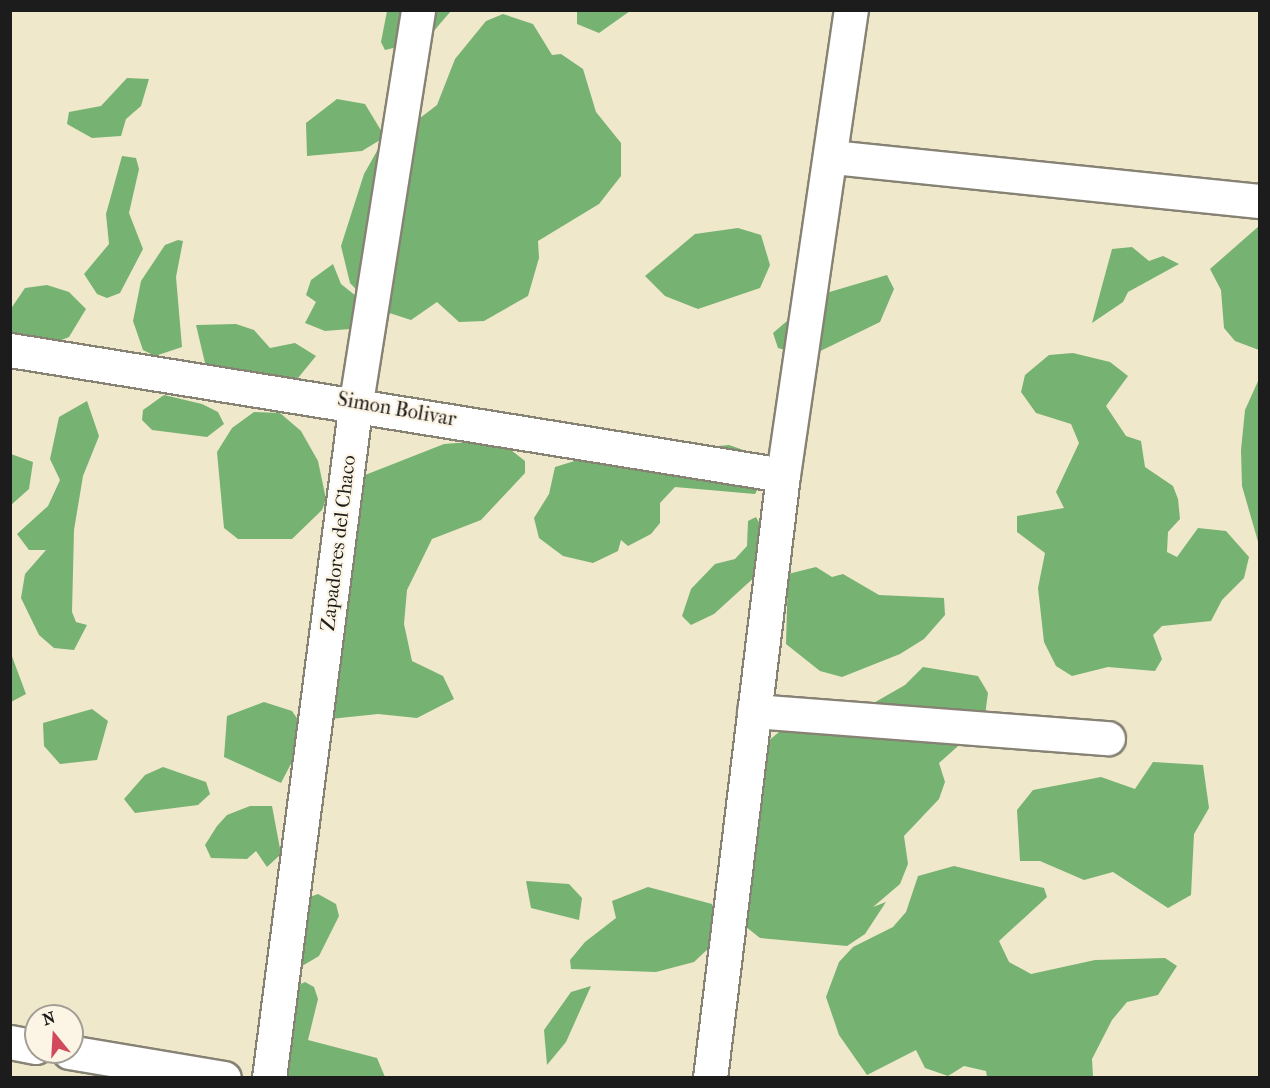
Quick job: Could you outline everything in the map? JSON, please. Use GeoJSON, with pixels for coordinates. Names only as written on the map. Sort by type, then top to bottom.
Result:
{"type":"FeatureCollection","features":[{"type":"Feature","properties":{"kind":"street","name":"Zapadores del Chaco"},"geometry":{"type":"LineString","coordinates":[[269,1077],[356,402],[418,10]]}},
{"type":"Feature","properties":{"kind":"street"},"geometry":{"type":"LineString","coordinates":[[710,1077],[783,475],[833,157],[851,10]]}},
{"type":"Feature","properties":{"kind":"street"},"geometry":{"type":"LineString","coordinates":[[833,157],[1260,201]]}},
{"type":"Feature","properties":{"kind":"street","name":"Simon Bolivar"},"geometry":{"type":"LineString","coordinates":[[10,350],[356,402],[783,475]]}},
{"type":"Feature","properties":{"kind":"street"},"geometry":{"type":"LineString","coordinates":[[754,711],[1108,738]]}},
{"type":"Feature","properties":{"kind":"street"},"geometry":{"type":"LineString","coordinates":[[84,1054],[224,1077]]}},
{"type":"Feature","properties":{"kind":"green space"},"geometry":{"type":"Polygon","coordinates":[[[387,11],[451,11],[426,40],[385,50],[381,42],[387,11]]]}},
{"type":"Feature","properties":{"kind":"green space"},"geometry":{"type":"Polygon","coordinates":[[[577,11],[630,11],[599,33],[577,24],[577,11]]]}},
{"type":"Feature","properties":{"kind":"green space"},"geometry":{"type":"Polygon","coordinates":[[[503,14],[533,24],[552,55],[561,54],[583,69],[596,112],[621,143],[621,176],[599,204],[538,241],[539,258],[528,296],[484,321],[459,322],[437,302],[411,320],[374,308],[350,283],[341,246],[364,174],[377,151],[437,105],[455,59],[486,21],[503,14]]]}},
{"type":"Feature","properties":{"kind":"green space"},"geometry":{"type":"Polygon","coordinates":[[[127,78],[149,79],[141,106],[126,119],[121,136],[92,138],[67,124],[69,112],[101,106],[127,78]]]}},
{"type":"Feature","properties":{"kind":"green space"},"geometry":{"type":"Polygon","coordinates":[[[337,99],[365,104],[385,137],[362,151],[307,156],[306,123],[337,99]]]}},
{"type":"Feature","properties":{"kind":"green space"},"geometry":{"type":"Polygon","coordinates":[[[122,156],[136,158],[139,169],[129,213],[143,249],[120,293],[107,298],[97,294],[84,274],[109,244],[106,214],[122,156]]]}},
{"type":"Feature","properties":{"kind":"green space"},"geometry":{"type":"Polygon","coordinates":[[[1259,226],[1259,350],[1235,341],[1224,328],[1221,290],[1210,269],[1259,226]]]}},
{"type":"Feature","properties":{"kind":"green space"},"geometry":{"type":"Polygon","coordinates":[[[738,228],[761,235],[770,265],[760,288],[698,309],[665,296],[645,276],[695,234],[738,228]]]}},
{"type":"Feature","properties":{"kind":"green space"},"geometry":{"type":"Polygon","coordinates":[[[178,240],[183,241],[176,277],[182,347],[155,356],[143,350],[133,321],[141,281],[165,245],[178,240]]]}},
{"type":"Feature","properties":{"kind":"green space"},"geometry":{"type":"Polygon","coordinates":[[[1132,247],[1149,261],[1163,256],[1179,264],[1128,292],[1123,302],[1092,323],[1112,249],[1132,247]]]}},
{"type":"Feature","properties":{"kind":"green space"},"geometry":{"type":"Polygon","coordinates":[[[333,264],[341,284],[361,300],[360,319],[350,329],[325,331],[305,323],[316,302],[306,295],[311,280],[333,264]]]}},
{"type":"Feature","properties":{"kind":"green space"},"geometry":{"type":"Polygon","coordinates":[[[887,275],[894,289],[880,322],[808,357],[778,348],[773,333],[816,296],[887,275]]]}},
{"type":"Feature","properties":{"kind":"green space"},"geometry":{"type":"Polygon","coordinates":[[[47,285],[69,292],[86,309],[69,337],[49,345],[11,337],[10,310],[25,288],[47,285]]]}},
{"type":"Feature","properties":{"kind":"green space"},"geometry":{"type":"Polygon","coordinates":[[[236,324],[254,330],[270,348],[295,343],[316,356],[298,378],[227,374],[205,363],[196,325],[236,324]]]}},
{"type":"Feature","properties":{"kind":"green space"},"geometry":{"type":"Polygon","coordinates":[[[1073,353],[1110,362],[1128,376],[1106,406],[1126,436],[1141,441],[1145,467],[1173,486],[1178,499],[1180,519],[1168,532],[1167,552],[1177,557],[1198,528],[1226,531],[1249,557],[1244,578],[1222,600],[1211,621],[1162,626],[1153,635],[1162,659],[1155,671],[1108,667],[1072,676],[1056,666],[1044,642],[1038,588],[1045,553],[1017,532],[1017,516],[1064,508],[1056,492],[1079,443],[1071,424],[1036,413],[1021,392],[1025,375],[1049,355],[1073,353]]]}},
{"type":"Feature","properties":{"kind":"green space"},"geometry":{"type":"Polygon","coordinates":[[[1259,379],[1259,545],[1242,486],[1241,450],[1245,410],[1259,379]]]}},
{"type":"Feature","properties":{"kind":"green space"},"geometry":{"type":"Polygon","coordinates":[[[164,395],[202,404],[218,412],[224,424],[207,437],[152,430],[142,420],[143,410],[164,395]]]}},
{"type":"Feature","properties":{"kind":"green space"},"geometry":{"type":"Polygon","coordinates":[[[87,401],[99,436],[83,476],[74,530],[72,612],[76,622],[87,625],[74,650],[54,648],[39,635],[21,598],[25,574],[46,550],[29,550],[17,534],[48,506],[60,480],[50,459],[59,417],[87,401]]]}},
{"type":"Feature","properties":{"kind":"green space"},"geometry":{"type":"Polygon","coordinates":[[[254,412],[280,413],[301,431],[318,461],[326,499],[322,510],[292,539],[238,539],[224,528],[217,452],[232,428],[254,412]]]}},
{"type":"Feature","properties":{"kind":"green space"},"geometry":{"type":"Polygon","coordinates":[[[498,440],[525,461],[525,473],[481,520],[432,539],[407,590],[404,624],[412,661],[443,676],[454,699],[417,718],[378,714],[330,719],[349,557],[356,542],[342,500],[360,477],[444,444],[498,440]]]}},
{"type":"Feature","properties":{"kind":"green space"},"geometry":{"type":"Polygon","coordinates":[[[729,445],[752,453],[765,477],[755,494],[675,487],[660,503],[660,523],[651,534],[628,546],[621,540],[618,551],[593,563],[563,556],[539,538],[534,518],[549,494],[555,467],[581,459],[729,445]]]}},
{"type":"Feature","properties":{"kind":"green space"},"geometry":{"type":"Polygon","coordinates":[[[11,454],[33,462],[29,489],[11,505],[11,454]]]}},
{"type":"Feature","properties":{"kind":"green space"},"geometry":{"type":"Polygon","coordinates":[[[756,517],[767,537],[758,574],[714,614],[691,625],[682,616],[691,589],[715,564],[735,559],[747,546],[748,521],[756,517]]]}},
{"type":"Feature","properties":{"kind":"green space"},"geometry":{"type":"Polygon","coordinates":[[[816,567],[832,577],[843,574],[879,595],[944,598],[945,615],[924,639],[900,654],[842,677],[820,671],[786,644],[788,574],[816,567]]]}},
{"type":"Feature","properties":{"kind":"green space"},"geometry":{"type":"Polygon","coordinates":[[[10,651],[26,694],[11,702],[10,702],[10,651]]]}},
{"type":"Feature","properties":{"kind":"green space"},"geometry":{"type":"Polygon","coordinates":[[[923,667],[978,676],[988,693],[984,723],[939,763],[945,782],[939,799],[904,836],[908,864],[900,884],[873,907],[886,902],[865,934],[847,946],[760,938],[741,923],[767,742],[785,727],[837,724],[905,685],[923,667]]]}},
{"type":"Feature","properties":{"kind":"green space"},"geometry":{"type":"Polygon","coordinates":[[[264,702],[292,711],[307,733],[281,783],[224,757],[227,716],[264,702]]]}},
{"type":"Feature","properties":{"kind":"green space"},"geometry":{"type":"Polygon","coordinates":[[[92,709],[108,721],[97,760],[60,764],[44,746],[43,723],[92,709]]]}},
{"type":"Feature","properties":{"kind":"green space"},"geometry":{"type":"Polygon","coordinates":[[[1153,762],[1203,765],[1209,808],[1194,834],[1191,895],[1168,908],[1113,872],[1084,880],[1040,861],[1020,861],[1017,810],[1033,790],[1101,777],[1135,789],[1153,762]]]}},
{"type":"Feature","properties":{"kind":"green space"},"geometry":{"type":"Polygon","coordinates":[[[163,767],[206,782],[210,794],[198,805],[135,813],[124,799],[145,775],[163,767]]]}},
{"type":"Feature","properties":{"kind":"green space"},"geometry":{"type":"Polygon","coordinates":[[[250,806],[272,806],[281,854],[267,867],[256,851],[247,859],[211,858],[205,845],[217,826],[227,815],[250,806]]]}},
{"type":"Feature","properties":{"kind":"green space"},"geometry":{"type":"Polygon","coordinates":[[[954,866],[1044,888],[1047,897],[999,941],[1009,962],[1031,974],[1095,960],[1165,958],[1177,966],[1158,995],[1127,1002],[1112,1020],[1092,1059],[1093,1077],[987,1077],[986,1071],[964,1066],[948,1076],[925,1068],[916,1050],[867,1075],[839,1035],[826,997],[839,962],[853,947],[893,927],[906,912],[918,876],[954,866]]]}},
{"type":"Feature","properties":{"kind":"green space"},"geometry":{"type":"Polygon","coordinates":[[[526,881],[569,884],[582,898],[579,920],[531,908],[526,881]]]}},
{"type":"Feature","properties":{"kind":"green space"},"geometry":{"type":"Polygon","coordinates":[[[648,887],[712,904],[719,925],[711,946],[694,962],[656,972],[571,969],[570,960],[585,942],[616,918],[612,901],[648,887]]]}},
{"type":"Feature","properties":{"kind":"green space"},"geometry":{"type":"Polygon","coordinates":[[[318,894],[336,904],[339,916],[319,956],[297,969],[291,904],[318,894]]]}},
{"type":"Feature","properties":{"kind":"green space"},"geometry":{"type":"Polygon","coordinates":[[[305,982],[314,987],[318,999],[308,1040],[377,1058],[385,1077],[260,1077],[284,992],[305,982]]]}},
{"type":"Feature","properties":{"kind":"green space"},"geometry":{"type":"Polygon","coordinates":[[[591,986],[566,1042],[547,1065],[544,1030],[571,992],[591,986]]]}}]}
